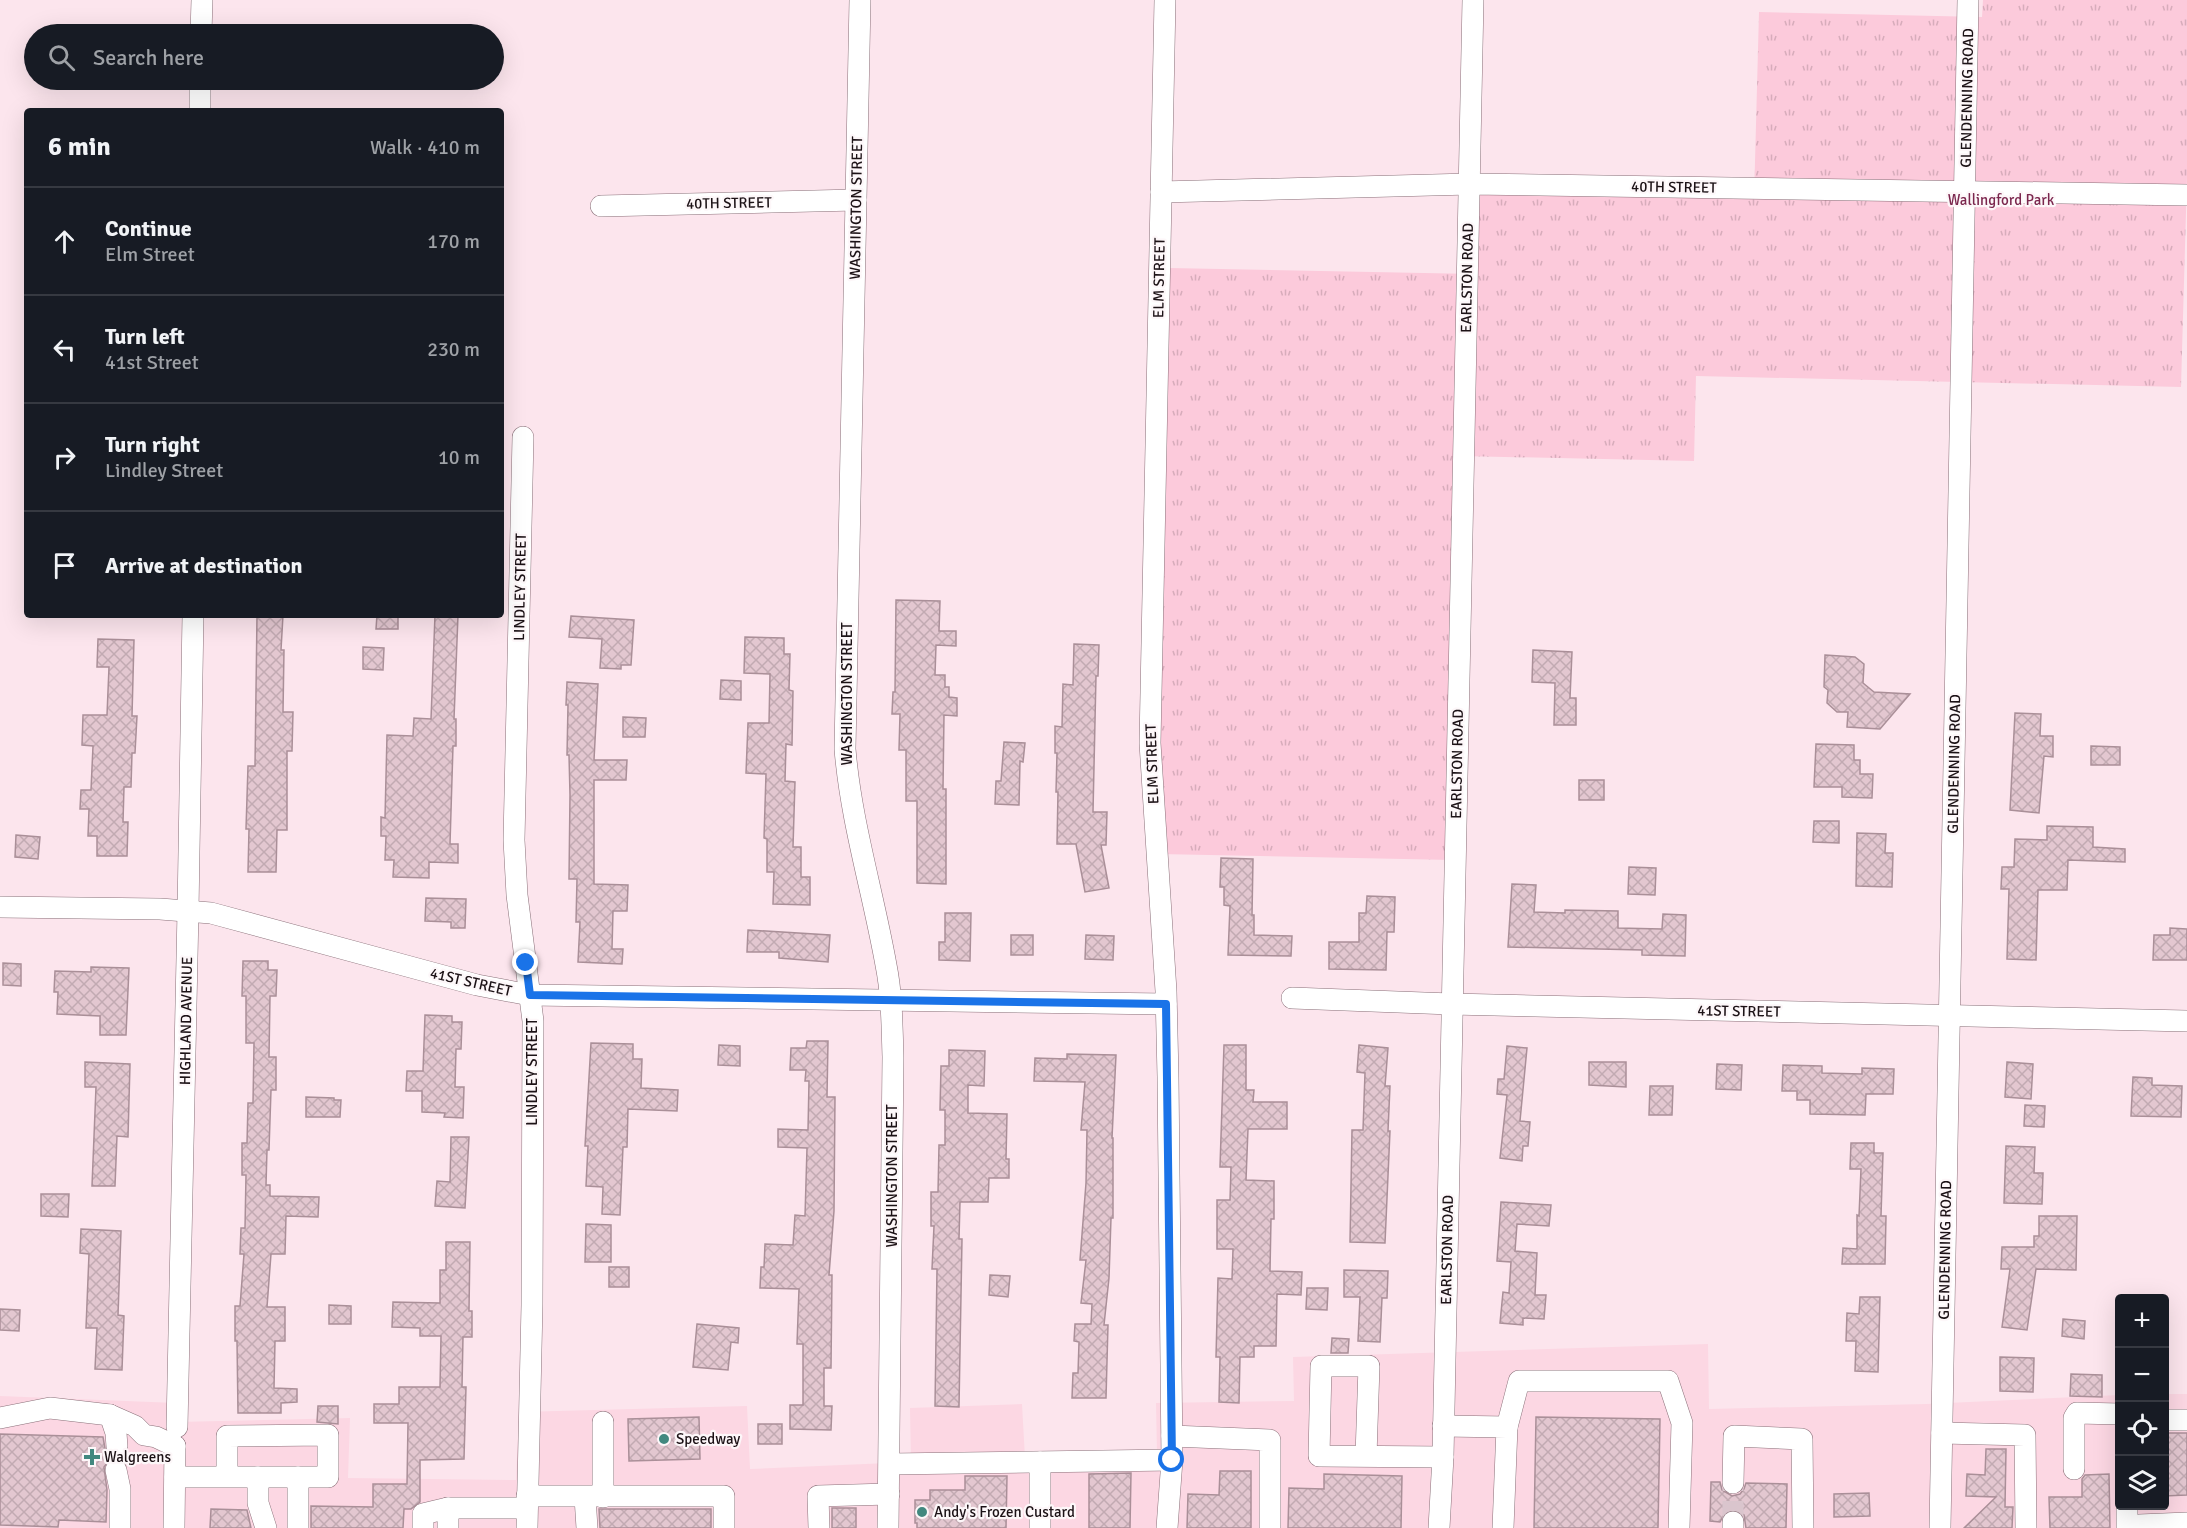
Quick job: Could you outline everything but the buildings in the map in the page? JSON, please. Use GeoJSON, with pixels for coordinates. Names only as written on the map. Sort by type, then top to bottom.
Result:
{"type":"FeatureCollection","features":[{"type":"Feature","properties":{"kind":"street"},"geometry":{"type":"LineString","coordinates":[[201,24],[202,0]]}},
{"type":"Feature","properties":{"kind":"street","name":"WASHINGTON STREET"},"geometry":{"type":"LineString","coordinates":[[860,0],[845,748],[852,811],[886,965],[891,1001],[893,1068],[888,1528]]}},
{"type":"Feature","properties":{"kind":"street","name":"ELM STREET"},"geometry":{"type":"LineString","coordinates":[[1165,0],[1149,743],[1166,1004],[1172,1436],[1167,1528]]}},
{"type":"Feature","properties":{"kind":"street","name":"EARLSTON ROAD"},"geometry":{"type":"LineString","coordinates":[[1440,1528],[1473,0]]}},
{"type":"Feature","properties":{"kind":"street","name":"GLENDENNING ROAD"},"geometry":{"type":"LineString","coordinates":[[1940,1528],[1968,0]]}},
{"type":"Feature","properties":{"kind":"street"},"geometry":{"type":"LineString","coordinates":[[200,90],[200,108]]}},
{"type":"Feature","properties":{"kind":"street","name":"40TH STREET"},"geometry":{"type":"LineString","coordinates":[[1161,192],[1470,184],[2187,195]]}},
{"type":"Feature","properties":{"kind":"street","name":"40TH STREET"},"geometry":{"type":"LineString","coordinates":[[601,206],[856,200]]}},
{"type":"Feature","properties":{"kind":"street","name":"LINDLEY STREET"},"geometry":{"type":"LineString","coordinates":[[523,437],[514,840],[533,1021],[532,1305],[527,1511]]}},
{"type":"Feature","properties":{"kind":"street","name":"HIGHLAND AVENUE"},"geometry":{"type":"LineString","coordinates":[[174,1528],[193,618]]}},
{"type":"Feature","properties":{"kind":"street","name":"41ST STREET"},"geometry":{"type":"LineString","coordinates":[[0,907],[188,911],[231,917],[477,985],[530,995],[1166,1004]]}},
{"type":"Feature","properties":{"kind":"street","name":"41ST STREET"},"geometry":{"type":"LineString","coordinates":[[1292,998],[1451,1004],[2187,1021]]}},
{"type":"Feature","properties":{"kind":"street"},"geometry":{"type":"LineString","coordinates":[[1366,1456],[1369,1366],[1321,1366],[1319,1456],[1443,1457]]}},
{"type":"Feature","properties":{"kind":"street"},"geometry":{"type":"LineString","coordinates":[[1503,1528],[1507,1427],[1519,1381],[1668,1380],[1682,1424],[1679,1528]]}},
{"type":"Feature","properties":{"kind":"street"},"geometry":{"type":"LineString","coordinates":[[0,1418],[50,1408],[110,1414],[135,1426],[145,1423],[176,1437]]}},
{"type":"Feature","properties":{"kind":"street"},"geometry":{"type":"LineString","coordinates":[[2074,1469],[2074,1418],[2077,1413],[2115,1414]]}},
{"type":"Feature","properties":{"kind":"street"},"geometry":{"type":"LineString","coordinates":[[110,1414],[116,1433],[117,1447]]}},
{"type":"Feature","properties":{"kind":"street"},"geometry":{"type":"LineString","coordinates":[[2169,1420],[2187,1420]]}},
{"type":"Feature","properties":{"kind":"street"},"geometry":{"type":"LineString","coordinates":[[587,1528],[594,1497],[603,1422]]}},
{"type":"Feature","properties":{"kind":"street"},"geometry":{"type":"LineString","coordinates":[[1443,1426],[1507,1427]]}},
{"type":"Feature","properties":{"kind":"street"},"geometry":{"type":"LineString","coordinates":[[1942,1433],[2025,1435],[2026,1528]]}},
{"type":"Feature","properties":{"kind":"street"},"geometry":{"type":"LineString","coordinates":[[175,1478],[328,1477],[328,1435],[227,1436],[227,1477]]}},
{"type":"Feature","properties":{"kind":"street"},"geometry":{"type":"LineString","coordinates":[[1172,1436],[1270,1440],[1270,1528]]}},
{"type":"Feature","properties":{"kind":"street"},"geometry":{"type":"LineString","coordinates":[[1733,1483],[1734,1436],[1802,1439],[1803,1528]]}},
{"type":"Feature","properties":{"kind":"street"},"geometry":{"type":"LineString","coordinates":[[890,1464],[1172,1460]]}},
{"type":"Feature","properties":{"kind":"street"},"geometry":{"type":"LineString","coordinates":[[1040,1462],[1040,1528]]}},
{"type":"Feature","properties":{"kind":"street"},"geometry":{"type":"LineString","coordinates":[[116,1470],[120,1489],[120,1528]]}},
{"type":"Feature","properties":{"kind":"street"},"geometry":{"type":"LineString","coordinates":[[258,1477],[258,1503],[266,1528]]}},
{"type":"Feature","properties":{"kind":"street"},"geometry":{"type":"LineString","coordinates":[[298,1477],[298,1528]]}},
{"type":"Feature","properties":{"kind":"street"},"geometry":{"type":"LineString","coordinates":[[819,1528],[818,1496],[889,1494]]}},
{"type":"Feature","properties":{"kind":"street"},"geometry":{"type":"LineString","coordinates":[[423,1528],[423,1514],[448,1518],[527,1511],[594,1497],[724,1496],[724,1528]]}},
{"type":"Feature","properties":{"kind":"street"},"geometry":{"type":"LineString","coordinates":[[2128,1510],[2133,1527],[2187,1523]]}},
{"type":"Feature","properties":{"kind":"shaded area"},"geometry":{"type":"Polygon","coordinates":[[[1708,1344],[1709,1409],[1926,1404],[2115,1395],[2115,1510],[2169,1510],[2169,1394],[2187,1394],[2187,1528],[0,1528],[0,1396],[176,1403],[176,1422],[350,1418],[348,1478],[516,1480],[519,1412],[747,1406],[750,1469],[911,1462],[910,1408],[1022,1404],[1025,1458],[1157,1453],[1156,1403],[1294,1401],[1293,1357],[1708,1344]]]}},
{"type":"Feature","properties":{"kind":"green space","name":"Wallingford Park"},"geometry":{"type":"Polygon","coordinates":[[[1983,0],[2187,0],[2187,177],[2181,387],[1696,376],[1694,461],[1461,456],[1452,860],[1158,854],[1169,268],[1475,274],[1477,193],[1754,199],[1759,12],[1982,17],[1983,0]]]}},
{"type":"Feature","properties":{"kind":"tunnel"},"geometry":{"type":"LineString","coordinates":[[1733,1483],[1733,1522]]}},
{"type":"Feature","properties":{"kind":"place","name":"Speedway"},"geometry":{"type":"Point","coordinates":[664,1439]}},
{"type":"Feature","properties":{"kind":"place","name":"Walgreens"},"geometry":{"type":"Point","coordinates":[92,1457]}},
{"type":"Feature","properties":{"kind":"place","name":"Andy's Frozen Custard"},"geometry":{"type":"Point","coordinates":[922,1512]}},
{"type":"Feature","properties":{"kind":"route"},"geometry":{"type":"LineString","coordinates":[[526,963],[530,995],[1166,1004],[1172,1460]]}}]}
